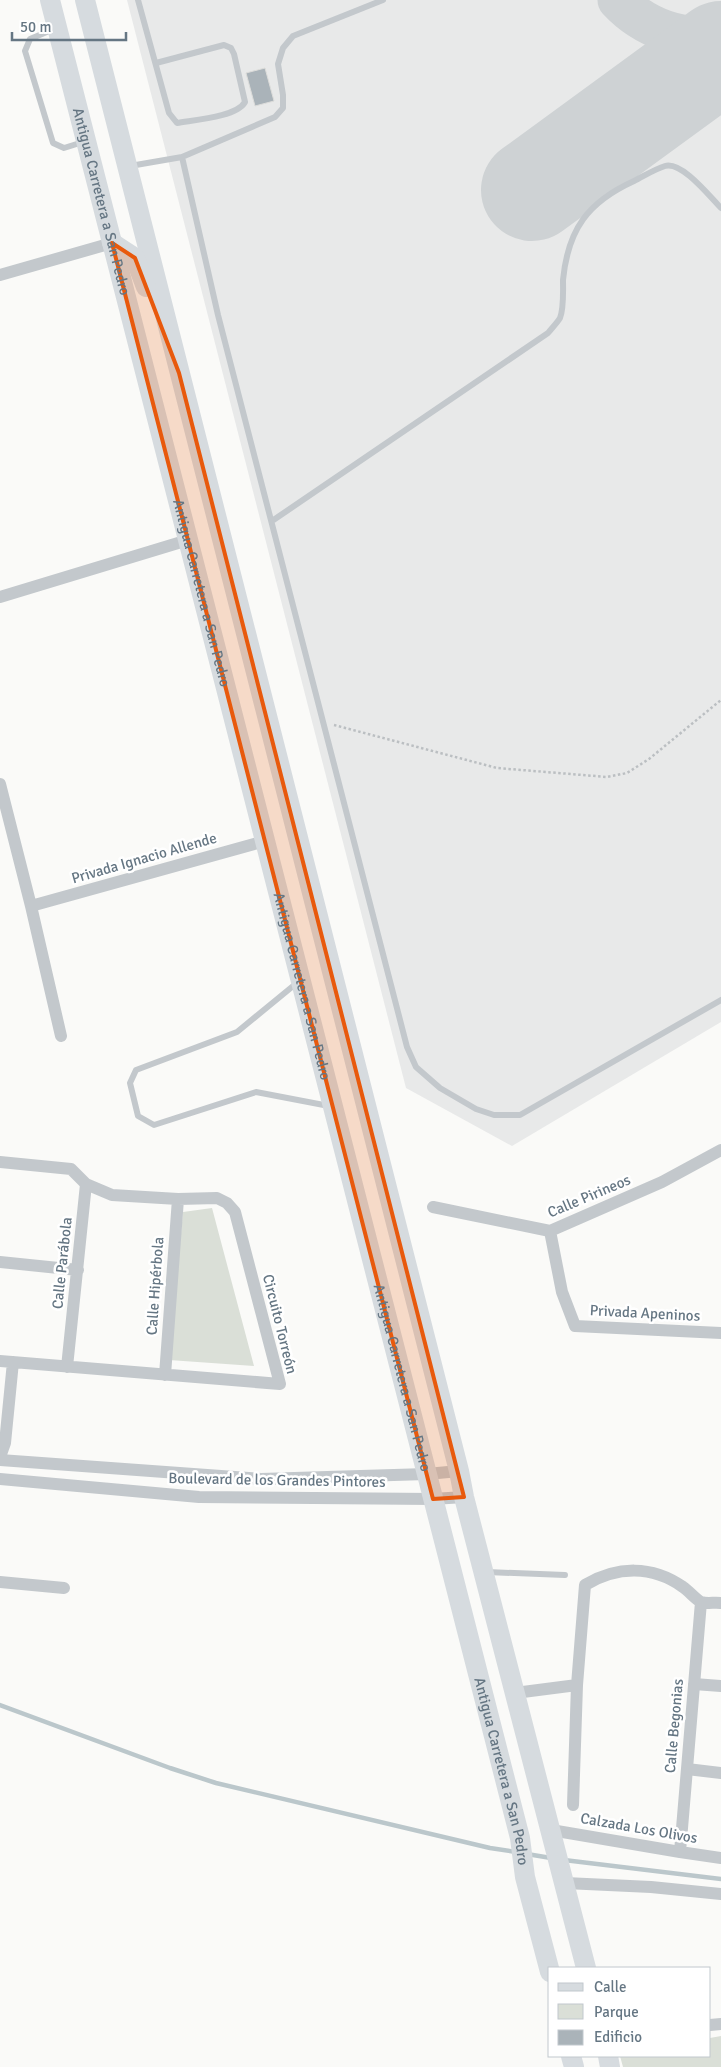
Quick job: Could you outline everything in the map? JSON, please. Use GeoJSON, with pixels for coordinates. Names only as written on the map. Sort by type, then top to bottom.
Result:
{"type":"FeatureCollection","features":[{"type":"Feature","properties":{"kind":"main road","name":"Antigua Carretera a San Pedro"},"geometry":{"type":"LineString","coordinates":[[50,0],[88,141],[112,243],[520,1838],[525,1877],[549,1967]]}},
{"type":"Feature","properties":{"kind":"main road","name":"Antigua Carretera a San Pedro"},"geometry":{"type":"LineString","coordinates":[[85,0],[459,1471],[464,1497],[586,1967]]}},
{"type":"Feature","properties":{"kind":"main road"},"geometry":{"type":"LineString","coordinates":[[112,243],[135,258],[163,338],[179,373]]}},
{"type":"Feature","properties":{"kind":"street"},"geometry":{"type":"LineString","coordinates":[[0,276],[112,243]]}},
{"type":"Feature","properties":{"kind":"street"},"geometry":{"type":"LineString","coordinates":[[0,597],[188,540]]}},
{"type":"Feature","properties":{"kind":"street"},"geometry":{"type":"LineString","coordinates":[[0,784],[61,1036]]}},
{"type":"Feature","properties":{"kind":"street","name":"Privada Ignacio Allende"},"geometry":{"type":"LineString","coordinates":[[31,906],[265,841]]}},
{"type":"Feature","properties":{"kind":"street","name":"Calle Pirineos"},"geometry":{"type":"LineString","coordinates":[[433,1207],[550,1231],[662,1182],[721,1150]]}},
{"type":"Feature","properties":{"kind":"street"},"geometry":{"type":"LineString","coordinates":[[0,1162],[71,1169],[86,1184]]}},
{"type":"Feature","properties":{"kind":"street","name":"Circuito Torreón"},"geometry":{"type":"LineString","coordinates":[[6,1361],[166,1376],[280,1384],[234,1212],[227,1203],[217,1198],[178,1199],[112,1195],[86,1184]]}},
{"type":"Feature","properties":{"kind":"street","name":"Calle Parábola"},"geometry":{"type":"LineString","coordinates":[[67,1367],[86,1184]]}},
{"type":"Feature","properties":{"kind":"street","name":"Calle Hipérbola"},"geometry":{"type":"LineString","coordinates":[[166,1376],[178,1199]]}},
{"type":"Feature","properties":{"kind":"street","name":"Privada Apeninos"},"geometry":{"type":"LineString","coordinates":[[550,1231],[562,1292],[574,1326],[721,1333]]}},
{"type":"Feature","properties":{"kind":"street"},"geometry":{"type":"LineString","coordinates":[[0,1262],[78,1270]]}},
{"type":"Feature","properties":{"kind":"street"},"geometry":{"type":"LineString","coordinates":[[0,1459],[5,1442],[6,1361]]}},
{"type":"Feature","properties":{"kind":"street","name":"Boulevard de los Grandes Pintores"},"geometry":{"type":"LineString","coordinates":[[0,1459],[261,1479],[426,1474],[459,1471]]}},
{"type":"Feature","properties":{"kind":"street","name":"Boulevard de los Grandes Pintores"},"geometry":{"type":"LineString","coordinates":[[0,1479],[199,1497],[433,1500],[464,1497]]}},
{"type":"Feature","properties":{"kind":"street"},"geometry":{"type":"LineString","coordinates":[[573,1805],[576,1684],[584,1585],[597,1578],[627,1569],[659,1573],[683,1586],[701,1602],[721,1603]]}},
{"type":"Feature","properties":{"kind":"street"},"geometry":{"type":"LineString","coordinates":[[0,1582],[64,1588]]}},
{"type":"Feature","properties":{"kind":"street","name":"Calle Begonias"},"geometry":{"type":"LineString","coordinates":[[680,1852],[701,1602]]}},
{"type":"Feature","properties":{"kind":"street"},"geometry":{"type":"LineString","coordinates":[[515,1693],[576,1684]]}},
{"type":"Feature","properties":{"kind":"street"},"geometry":{"type":"LineString","coordinates":[[694,1684],[721,1686]]}},
{"type":"Feature","properties":{"kind":"street"},"geometry":{"type":"LineString","coordinates":[[687,1769],[721,1772]]}},
{"type":"Feature","properties":{"kind":"street","name":"Calzada Los Olivos"},"geometry":{"type":"LineString","coordinates":[[551,1830],[721,1858]]}},
{"type":"Feature","properties":{"kind":"street"},"geometry":{"type":"LineString","coordinates":[[564,1880],[721,1894]]}},
{"type":"Feature","properties":{"kind":"lane"},"geometry":{"type":"LineString","coordinates":[[138,0],[168,113],[177,123],[234,111],[242,107],[245,102],[231,48],[224,45],[156,63]]}},
{"type":"Feature","properties":{"kind":"lane"},"geometry":{"type":"LineString","coordinates":[[127,166],[182,157],[274,117],[282,108],[284,95],[278,64],[282,48],[293,36],[383,0]]}},
{"type":"Feature","properties":{"kind":"lane"},"geometry":{"type":"LineString","coordinates":[[58,28],[30,39],[26,51],[53,143],[64,148],[88,141]]}},
{"type":"Feature","properties":{"kind":"lane"},"geometry":{"type":"LineString","coordinates":[[182,157],[218,315],[407,1047],[416,1068],[440,1088],[476,1109],[494,1115],[520,1116],[721,1000]]}},
{"type":"Feature","properties":{"kind":"lane"},"geometry":{"type":"LineString","coordinates":[[272,521],[548,333],[560,317],[564,277],[571,241],[579,223],[596,203],[621,187],[667,165],[679,168],[688,174],[721,208]]}},
{"type":"Feature","properties":{"kind":"lane"},"geometry":{"type":"LineString","coordinates":[[300,979],[237,1032],[136,1070],[130,1082],[138,1116],[154,1125],[256,1092],[333,1107]]}},
{"type":"Feature","properties":{"kind":"lane"},"geometry":{"type":"LineString","coordinates":[[484,1572],[565,1575]]}},
{"type":"Feature","properties":{"kind":"path"},"geometry":{"type":"LineString","coordinates":[[323,723],[497,768],[607,777],[628,773],[649,759],[721,700]]}},
{"type":"Feature","properties":{"kind":"highlighted area"},"geometry":{"type":"Polygon","coordinates":[[[112,243],[135,258],[179,373],[464,1497],[433,1499],[112,243]]]}},
{"type":"Feature","properties":{"kind":"shaded area"},"geometry":{"type":"Polygon","coordinates":[[[127,0],[721,0],[721,1022],[512,1146],[406,1088],[127,0]]]}},
{"type":"Feature","properties":{"kind":"green space"},"geometry":{"type":"Polygon","coordinates":[[[212,1208],[254,1366],[169,1360],[183,1212],[212,1208]]]}},
{"type":"Feature","properties":{"kind":"green space"},"geometry":{"type":"Polygon","coordinates":[[[721,2036],[721,2067],[623,2067],[620,2057],[711,2057],[711,2038],[721,2036]]]}},
{"type":"Feature","properties":{"kind":"building"},"geometry":{"type":"Polygon","coordinates":[[[265,68],[274,101],[255,106],[246,73],[265,68]]]}},
{"type":"Feature","properties":{"kind":"waterway"},"geometry":{"type":"LineString","coordinates":[[0,1705],[170,1768],[216,1783],[490,1848],[516,1852]]}},
{"type":"Feature","properties":{"kind":"waterway"},"geometry":{"type":"LineString","coordinates":[[527,1854],[551,1858]]}},
{"type":"Feature","properties":{"kind":"waterway"},"geometry":{"type":"LineString","coordinates":[[564,1860],[721,1879]]}},
{"type":"Feature","properties":{"kind":"taxiway"},"geometry":{"type":"LineString","coordinates":[[618,0],[640,18],[665,31],[693,36],[721,35]]}},
{"type":"Feature","properties":{"kind":"runway"},"geometry":{"type":"LineString","coordinates":[[532,190],[721,52]]}}]}
